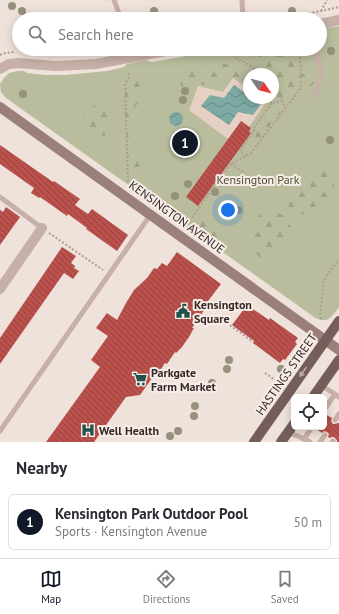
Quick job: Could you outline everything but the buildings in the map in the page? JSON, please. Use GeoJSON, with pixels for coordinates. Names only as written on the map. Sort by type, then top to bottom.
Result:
{"type":"FeatureCollection","features":[{"type":"Feature","properties":{"kind":"main road","name":"HASTINGS STREET"},"geometry":{"type":"LineString","coordinates":[[254,442],[339,321]]}},
{"type":"Feature","properties":{"kind":"main road"},"geometry":{"type":"LineString","coordinates":[[315,394],[339,360]]}},
{"type":"Feature","properties":{"kind":"main road"},"geometry":{"type":"LineString","coordinates":[[282,442],[291,428]]}},
{"type":"Feature","properties":{"kind":"street"},"geometry":{"type":"LineString","coordinates":[[327,23],[339,20]]}},
{"type":"Feature","properties":{"kind":"street"},"geometry":{"type":"LineString","coordinates":[[0,69],[9,64],[18,63],[56,66],[96,64],[119,56]]}},
{"type":"Feature","properties":{"kind":"street","name":"KENSINGTON AVENUE"},"geometry":{"type":"LineString","coordinates":[[0,107],[339,350]]}},
{"type":"Feature","properties":{"kind":"street"},"geometry":{"type":"LineString","coordinates":[[0,289],[42,228]]}},
{"type":"Feature","properties":{"kind":"lane"},"geometry":{"type":"LineString","coordinates":[[114,0],[118,12]]}},
{"type":"Feature","properties":{"kind":"lane"},"geometry":{"type":"LineString","coordinates":[[242,0],[243,12]]}},
{"type":"Feature","properties":{"kind":"lane"},"geometry":{"type":"LineString","coordinates":[[315,95],[321,77],[321,69],[316,56]]}},
{"type":"Feature","properties":{"kind":"lane"},"geometry":{"type":"LineString","coordinates":[[0,197],[42,228]]}},
{"type":"Feature","properties":{"kind":"lane"},"geometry":{"type":"LineString","coordinates":[[0,431],[151,214]]}},
{"type":"Feature","properties":{"kind":"lane"},"geometry":{"type":"LineString","coordinates":[[322,385],[337,396],[327,407]]}},
{"type":"Feature","properties":{"kind":"lane"},"geometry":{"type":"LineString","coordinates":[[335,420],[339,414]]}},
{"type":"Feature","properties":{"kind":"lane"},"geometry":{"type":"LineString","coordinates":[[304,439],[310,430]]}},
{"type":"Feature","properties":{"kind":"lane"},"geometry":{"type":"LineString","coordinates":[[288,433],[310,442]]}},
{"type":"Feature","properties":{"kind":"lane"},"geometry":{"type":"LineString","coordinates":[[320,442],[325,435]]}},
{"type":"Feature","properties":{"kind":"path"},"geometry":{"type":"LineString","coordinates":[[321,11],[327,0]]}},
{"type":"Feature","properties":{"kind":"path"},"geometry":{"type":"LineString","coordinates":[[316,12],[339,7]]}},
{"type":"Feature","properties":{"kind":"path"},"geometry":{"type":"LineString","coordinates":[[0,55],[12,53]]}},
{"type":"Feature","properties":{"kind":"path"},"geometry":{"type":"LineString","coordinates":[[235,56],[253,68]]}},
{"type":"Feature","properties":{"kind":"path"},"geometry":{"type":"LineString","coordinates":[[190,222],[231,164],[251,153],[300,88],[300,56]]}},
{"type":"Feature","properties":{"kind":"path"},"geometry":{"type":"LineString","coordinates":[[128,182],[125,85],[129,77],[129,73]]}},
{"type":"Feature","properties":{"kind":"path"},"geometry":{"type":"LineString","coordinates":[[279,93],[285,108]]}},
{"type":"Feature","properties":{"kind":"path"},"geometry":{"type":"LineString","coordinates":[[279,102],[283,101]]}},
{"type":"Feature","properties":{"kind":"path"},"geometry":{"type":"LineString","coordinates":[[246,156],[240,151],[254,131],[252,129],[271,104]]}},
{"type":"Feature","properties":{"kind":"path"},"geometry":{"type":"LineString","coordinates":[[231,164],[245,173]]}},
{"type":"Feature","properties":{"kind":"path"},"geometry":{"type":"LineString","coordinates":[[42,228],[109,274]]}},
{"type":"Feature","properties":{"kind":"path"},"geometry":{"type":"LineString","coordinates":[[321,319],[320,315],[324,280],[339,260]]}},
{"type":"Feature","properties":{"kind":"path"},"geometry":{"type":"LineString","coordinates":[[217,316],[252,341],[251,342]]}},
{"type":"Feature","properties":{"kind":"path"},"geometry":{"type":"LineString","coordinates":[[265,373],[275,380]]}},
{"type":"Feature","properties":{"kind":"green space","name":"Kensington Park"},"geometry":{"type":"Polygon","coordinates":[[[339,26],[339,307],[329,319],[322,320],[314,317],[6,98],[1,92],[0,84],[4,78],[9,73],[18,71],[45,75],[65,75],[107,71],[124,67],[127,64],[146,60],[152,62],[187,56],[327,56],[327,28],[339,26]]]}},
{"type":"Feature","properties":{"kind":"green space"},"geometry":{"type":"Polygon","coordinates":[[[259,56],[284,56],[296,64],[289,75],[293,78],[318,68],[318,75],[312,86],[304,87],[292,98],[254,146],[256,130],[275,104],[279,104],[279,68],[252,68],[257,57],[259,56]]]}},
{"type":"Feature","properties":{"kind":"green space"},"geometry":{"type":"Polygon","coordinates":[[[221,64],[239,64],[249,68],[243,68],[243,82],[237,78],[195,86],[181,86],[180,70],[221,64]]]}},
{"type":"Feature","properties":{"kind":"green space"},"geometry":{"type":"Polygon","coordinates":[[[144,74],[150,82],[132,113],[133,149],[153,169],[136,180],[130,172],[124,98],[127,89],[137,75],[144,74]]]}},
{"type":"Feature","properties":{"kind":"green space"},"geometry":{"type":"Polygon","coordinates":[[[105,105],[108,116],[104,127],[105,136],[96,135],[87,128],[84,115],[92,107],[105,105]]]}},
{"type":"Feature","properties":{"kind":"green space"},"geometry":{"type":"Polygon","coordinates":[[[325,169],[336,178],[330,197],[319,210],[303,215],[288,206],[288,195],[300,192],[290,179],[303,177],[325,169]]]}},
{"type":"Feature","properties":{"kind":"green space"},"geometry":{"type":"Polygon","coordinates":[[[271,211],[289,217],[291,230],[282,246],[273,257],[262,259],[254,252],[252,224],[261,212],[271,211]]]}},
{"type":"Feature","properties":{"kind":"green space"},"geometry":{"type":"Polygon","coordinates":[[[201,213],[210,217],[220,226],[222,243],[218,246],[191,228],[201,213]]]}},
{"type":"Feature","properties":{"kind":"shaded area"},"geometry":{"type":"Polygon","coordinates":[[[233,78],[243,85],[243,92],[234,85],[238,112],[265,104],[249,127],[228,139],[189,110],[198,86],[223,92],[233,78]]]}},
{"type":"Feature","properties":{"kind":"water"},"geometry":{"type":"Polygon","coordinates":[[[234,85],[243,92],[243,104],[261,104],[253,115],[238,112],[229,125],[201,106],[210,95],[224,98],[234,85]]]}},
{"type":"Feature","properties":{"kind":"water"},"geometry":{"type":"Polygon","coordinates":[[[173,112],[179,112],[183,116],[183,122],[179,126],[173,126],[169,122],[169,116],[173,112]]]}},
{"type":"Feature","properties":{"kind":"place","name":"Kensington Park Outdoor Pool"},"geometry":{"type":"Point","coordinates":[185,143]}},
{"type":"Feature","properties":{"kind":"place","name":"Kensington Square"},"geometry":{"type":"Point","coordinates":[183,311]}},
{"type":"Feature","properties":{"kind":"place","name":"Parkgate Farm Market"},"geometry":{"type":"Point","coordinates":[140,379]}},
{"type":"Feature","properties":{"kind":"place","name":"Well Health"},"geometry":{"type":"Point","coordinates":[88,430]}}]}
